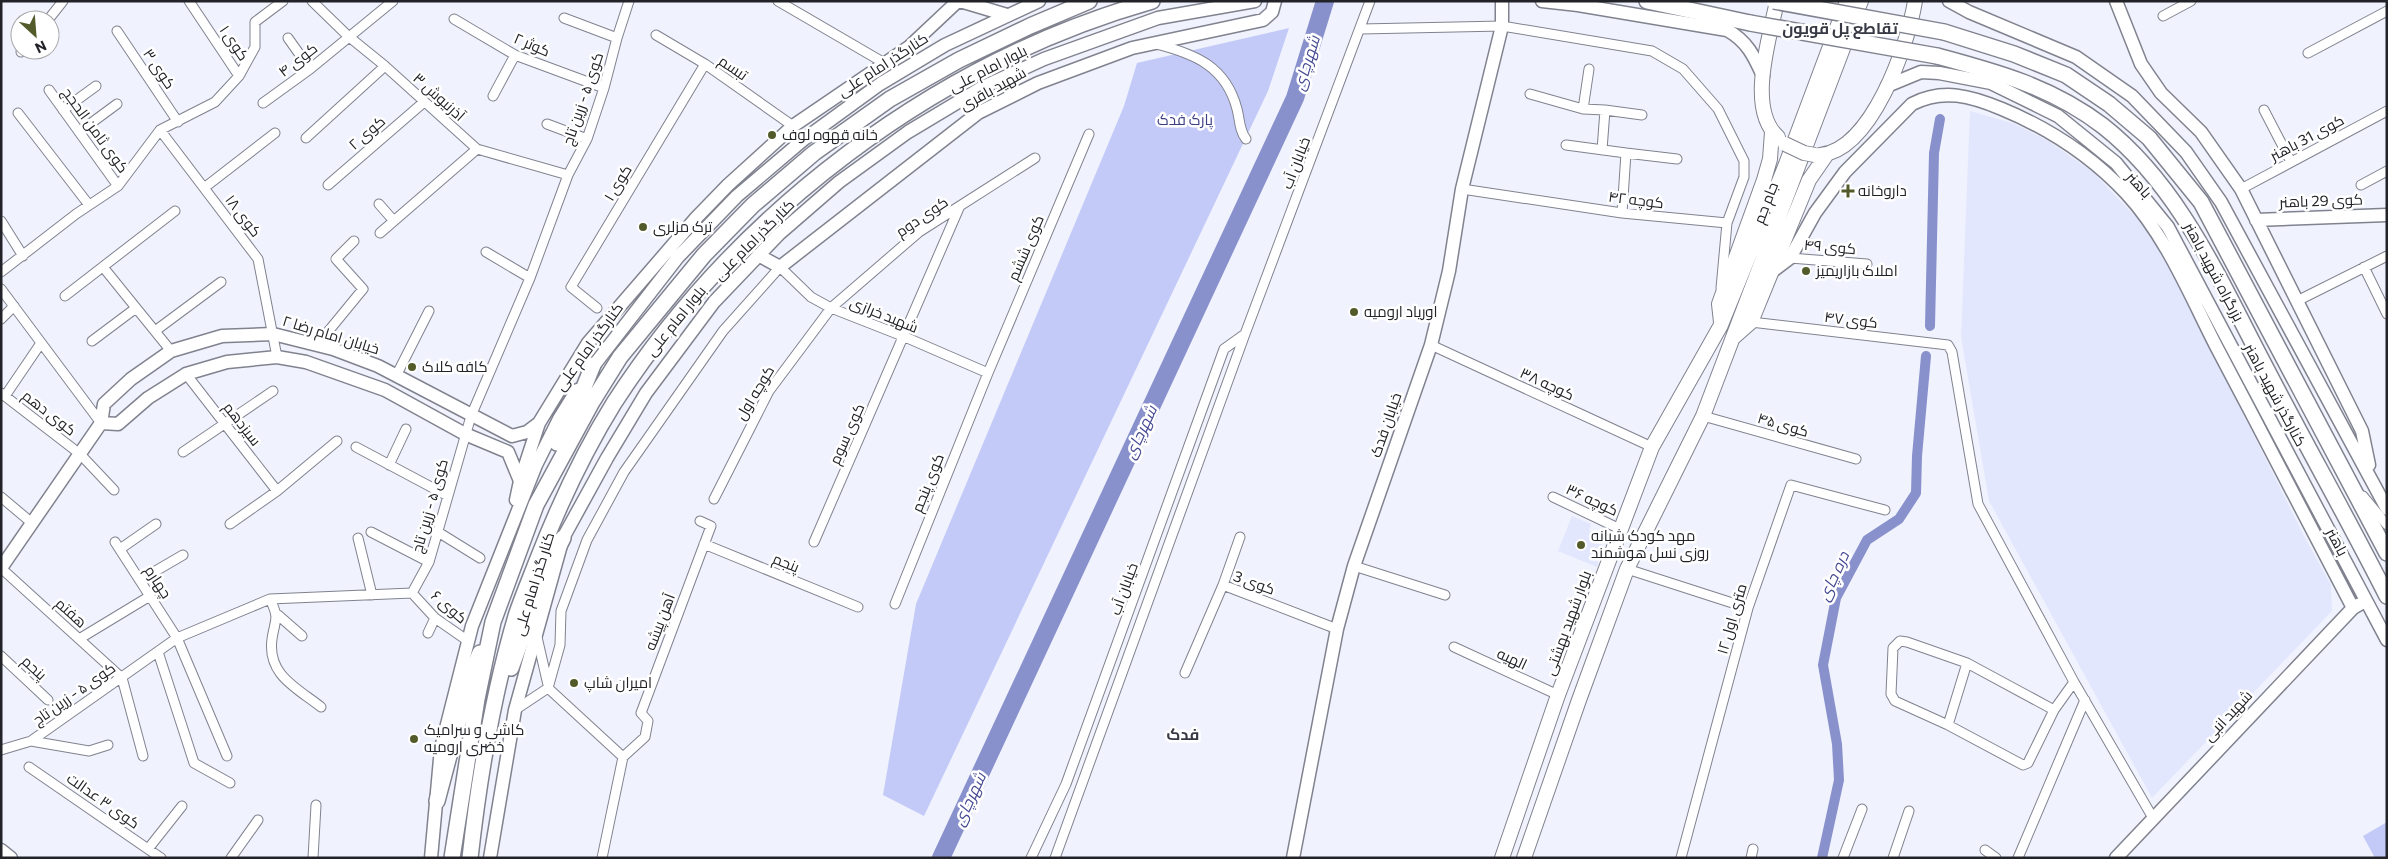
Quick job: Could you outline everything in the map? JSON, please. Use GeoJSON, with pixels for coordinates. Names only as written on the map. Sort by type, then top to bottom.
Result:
{"type":"FeatureCollection","features":[{"type":"Feature","properties":{"kind":"highway","name":"بلوار امام علی"},"geometry":{"type":"LineString","coordinates":[[452,856],[477,699],[493,622],[536,504],[592,402],[620,357],[704,255],[753,205],[814,153],[890,99],[959,60],[1088,1]]}},
{"type":"Feature","properties":{"kind":"highway","name":"بلوار امام علی"},"geometry":{"type":"LineString","coordinates":[[470,856],[493,708],[517,615],[555,514],[575,474],[614,404],[666,330],[732,253],[766,220],[828,169],[899,117],[971,75],[1084,24],[1152,1]]}},
{"type":"Feature","properties":{"kind":"highway","name":"بزرگراه شهید باهنر"},"geometry":{"type":"LineString","coordinates":[[1647,1],[1750,24],[1937,56],[2008,75],[2056,95],[2102,126],[2133,152],[2184,216],[2387,596]]}},
{"type":"Feature","properties":{"kind":"highway","name":"بزرگراه شهید باهنر"},"geometry":{"type":"LineString","coordinates":[[1775,1],[1944,32],[2014,54],[2066,75],[2109,104],[2149,138],[2201,202],[2387,553]]}},
{"type":"Feature","properties":{"kind":"highway"},"geometry":{"type":"LineString","coordinates":[[536,504],[549,460],[580,397],[593,365]]}},
{"type":"Feature","properties":{"kind":"highway"},"geometry":{"type":"LineString","coordinates":[[493,708],[519,649],[547,569],[564,538]]}},
{"type":"Feature","properties":{"kind":"highway"},"geometry":{"type":"LineString","coordinates":[[437,801],[470,676],[493,622]]}},
{"type":"Feature","properties":{"kind":"main road"},"geometry":{"type":"LineString","coordinates":[[1775,1],[1761,96],[1764,112],[1772,132],[1785,144],[1804,154],[1821,155],[1844,147],[1864,126],[1898,64],[1916,1]]}},
{"type":"Feature","properties":{"kind":"main road","name":"جام جم"},"geometry":{"type":"LineString","coordinates":[[1721,325],[1786,164],[1847,1]]}},
{"type":"Feature","properties":{"kind":"main road","name":"جام جم"},"geometry":{"type":"LineString","coordinates":[[1703,416],[1861,1]]}},
{"type":"Feature","properties":{"kind":"main road"},"geometry":{"type":"LineString","coordinates":[[1721,325],[1719,304],[1764,180],[1770,159],[1772,132]]}},
{"type":"Feature","properties":{"kind":"main road"},"geometry":{"type":"LineString","coordinates":[[1731,339],[1751,322],[1821,155]]}},
{"type":"Feature","properties":{"kind":"main road","name":"بلوار شهید بهشتی"},"geometry":{"type":"LineString","coordinates":[[1502,858],[1558,696],[1652,447],[1721,325]]}},
{"type":"Feature","properties":{"kind":"main road"},"geometry":{"type":"LineString","coordinates":[[1524,858],[1627,569],[1703,416]]}},
{"type":"Feature","properties":{"kind":"street","name":"کوی ۱"},"geometry":{"type":"LineString","coordinates":[[189,1],[239,76]]}},
{"type":"Feature","properties":{"kind":"street"},"geometry":{"type":"LineString","coordinates":[[1,272],[89,205],[118,186],[160,130],[215,102],[239,76],[256,47],[255,22],[283,1]]}},
{"type":"Feature","properties":{"kind":"street","name":"آذرنیوش ۳"},"geometry":{"type":"LineString","coordinates":[[312,1],[348,36],[385,66],[476,149],[568,175]]}},
{"type":"Feature","properties":{"kind":"street","name":"کوی ۴"},"geometry":{"type":"LineString","coordinates":[[263,103],[394,1]]}},
{"type":"Feature","properties":{"kind":"street","name":"کوی ۵ - زرین تاج"},"geometry":{"type":"LineString","coordinates":[[1,750],[31,741],[177,638],[270,599],[412,594],[429,562],[470,416],[530,278],[568,175],[586,139],[604,88],[629,1]]}},
{"type":"Feature","properties":{"kind":"street"},"geometry":{"type":"LineString","coordinates":[[778,1],[886,64]]}},
{"type":"Feature","properties":{"kind":"street"},"geometry":{"type":"LineString","coordinates":[[510,528],[520,481],[539,423],[588,343],[696,218],[744,170],[793,126],[909,47],[959,1],[1000,10],[1039,1]]}},
{"type":"Feature","properties":{"kind":"street"},"geometry":{"type":"LineString","coordinates":[[1158,18],[1201,1]]}},
{"type":"Feature","properties":{"kind":"street","name":"کنار گذر امام علی"},"geometry":{"type":"LineString","coordinates":[[490,858],[515,710],[564,538],[606,458],[646,393],[714,302],[779,234],[839,182],[908,132],[974,92],[1044,59],[1158,18],[1255,1]]}},
{"type":"Feature","properties":{"kind":"street","name":"شهید باقری"},"geometry":{"type":"LineString","coordinates":[[780,267],[978,114],[1038,83],[1132,48],[1263,20],[1272,12],[1275,1]]}},
{"type":"Feature","properties":{"kind":"street","name":"خیابان آب"},"geometry":{"type":"LineString","coordinates":[[1055,858],[1245,334],[1370,1]]}},
{"type":"Feature","properties":{"kind":"street","name":"خیابان فدک"},"geometry":{"type":"LineString","coordinates":[[1293,858],[1337,629],[1354,566],[1431,346],[1448,271],[1462,189],[1502,26],[1502,1]]}},
{"type":"Feature","properties":{"kind":"street"},"geometry":{"type":"LineString","coordinates":[[1542,1],[1578,5],[1727,30],[1740,37],[1751,50],[1763,76]]}},
{"type":"Feature","properties":{"kind":"street"},"geometry":{"type":"LineString","coordinates":[[1949,1],[1970,12],[2076,57],[2132,96],[2186,152],[2222,202],[2387,509]]}},
{"type":"Feature","properties":{"kind":"street"},"geometry":{"type":"LineString","coordinates":[[2116,1],[2141,64],[2162,93],[2201,132],[2241,189],[2362,431],[2373,480]]}},
{"type":"Feature","properties":{"kind":"street"},"geometry":{"type":"LineString","coordinates":[[2163,16],[2191,1]]}},
{"type":"Feature","properties":{"kind":"street","name":"کنارگذر امام علی"},"geometry":{"type":"LineString","coordinates":[[431,858],[441,748],[468,641],[510,528],[559,419],[593,365],[678,257],[733,201],[803,140],[880,84],[1000,10]]}},
{"type":"Feature","properties":{"kind":"street"},"geometry":{"type":"LineString","coordinates":[[2308,53],[2387,11]]}},
{"type":"Feature","properties":{"kind":"street"},"geometry":{"type":"LineString","coordinates":[[564,18],[617,38]]}},
{"type":"Feature","properties":{"kind":"street","name":"کوثر ۲"},"geometry":{"type":"LineString","coordinates":[[454,19],[516,55],[604,88]]}},
{"type":"Feature","properties":{"kind":"street"},"geometry":{"type":"LineString","coordinates":[[1361,29],[1502,26],[1652,51],[1683,69],[1718,109],[1744,161],[1744,177],[1727,223],[1719,304]]}},
{"type":"Feature","properties":{"kind":"street","name":"کوی ۳"},"geometry":{"type":"LineString","coordinates":[[117,31],[178,122]]}},
{"type":"Feature","properties":{"kind":"street","name":"تبسم"},"geometry":{"type":"LineString","coordinates":[[656,34],[705,64],[793,126]]}},
{"type":"Feature","properties":{"kind":"street"},"geometry":{"type":"LineString","coordinates":[[288,38],[310,68]]}},
{"type":"Feature","properties":{"kind":"street"},"geometry":{"type":"LineString","coordinates":[[1152,43],[1201,59],[1220,75],[1237,108],[1242,134],[1246,139]]}},
{"type":"Feature","properties":{"kind":"street"},"geometry":{"type":"LineString","coordinates":[[493,96],[516,55]]}},
{"type":"Feature","properties":{"kind":"street","name":"کوی ۱"},"geometry":{"type":"LineString","coordinates":[[597,308],[571,287],[705,64]]}},
{"type":"Feature","properties":{"kind":"street"},"geometry":{"type":"LineString","coordinates":[[306,138],[385,66]]}},
{"type":"Feature","properties":{"kind":"street"},"geometry":{"type":"LineString","coordinates":[[1583,109],[1588,69]]}},
{"type":"Feature","properties":{"kind":"street","name":"کنارگذر شهید باهنر"},"geometry":{"type":"LineString","coordinates":[[1887,86],[1921,72],[1939,72],[1990,83],[2058,116],[2116,163],[2168,227],[2387,640]]}},
{"type":"Feature","properties":{"kind":"street"},"geometry":{"type":"LineString","coordinates":[[63,110],[96,86]]}},
{"type":"Feature","properties":{"kind":"street","name":"کوی ثامن الحجج"},"geometry":{"type":"LineString","coordinates":[[49,90],[118,186]]}},
{"type":"Feature","properties":{"kind":"street"},"geometry":{"type":"LineString","coordinates":[[1530,94],[1583,109],[1642,115]]}},
{"type":"Feature","properties":{"kind":"street","name":"باهنر"},"geometry":{"type":"LineString","coordinates":[[1770,273],[1790,258],[1815,212],[1845,172],[1912,104],[1925,97],[1953,94],[1981,100],[2057,137],[2101,169],[2127,194],[2166,250],[2353,608]]}},
{"type":"Feature","properties":{"kind":"street","name":"کوی ۲"},"geometry":{"type":"LineString","coordinates":[[328,185],[424,102]]}},
{"type":"Feature","properties":{"kind":"street"},"geometry":{"type":"LineString","coordinates":[[79,132],[117,104]]}},
{"type":"Feature","properties":{"kind":"street"},"geometry":{"type":"LineString","coordinates":[[1602,150],[1604,110]]}},
{"type":"Feature","properties":{"kind":"street"},"geometry":{"type":"LineString","coordinates":[[2264,110],[2291,162]]}},
{"type":"Feature","properties":{"kind":"street","name":"کوی 31 باهنر"},"geometry":{"type":"LineString","coordinates":[[2241,189],[2387,111]]}},
{"type":"Feature","properties":{"kind":"street"},"geometry":{"type":"LineString","coordinates":[[18,113],[89,205]]}},
{"type":"Feature","properties":{"kind":"street"},"geometry":{"type":"LineString","coordinates":[[547,124],[586,139]]}},
{"type":"Feature","properties":{"kind":"street","name":"کوی ۱۸"},"geometry":{"type":"LineString","coordinates":[[160,130],[258,259],[277,357]]}},
{"type":"Feature","properties":{"kind":"street"},"geometry":{"type":"LineString","coordinates":[[204,188],[275,133]]}},
{"type":"Feature","properties":{"kind":"street","name":"کوی ششم"},"geometry":{"type":"LineString","coordinates":[[988,373],[1089,134]]}},
{"type":"Feature","properties":{"kind":"street"},"geometry":{"type":"LineString","coordinates":[[1566,145],[1677,159]]}},
{"type":"Feature","properties":{"kind":"street"},"geometry":{"type":"LineString","coordinates":[[380,233],[476,149]]}},
{"type":"Feature","properties":{"kind":"street"},"geometry":{"type":"LineString","coordinates":[[1622,213],[1626,153]]}},
{"type":"Feature","properties":{"kind":"street","name":"کوی دوم"},"geometry":{"type":"LineString","coordinates":[[831,308],[919,232],[960,208],[1036,158]]}},
{"type":"Feature","properties":{"kind":"street"},"geometry":{"type":"LineString","coordinates":[[696,218],[733,201],[744,170]]}},
{"type":"Feature","properties":{"kind":"street"},"geometry":{"type":"LineString","coordinates":[[2361,185],[2387,171]]}},
{"type":"Feature","properties":{"kind":"street","name":"کوچه ۴۲"},"geometry":{"type":"LineString","coordinates":[[1462,189],[1622,213],[1727,223]]}},
{"type":"Feature","properties":{"kind":"street"},"geometry":{"type":"LineString","coordinates":[[379,204],[393,220]]}},
{"type":"Feature","properties":{"kind":"street","name":"کوی سوم"},"geometry":{"type":"LineString","coordinates":[[814,542],[960,208]]}},
{"type":"Feature","properties":{"kind":"street"},"geometry":{"type":"LineString","coordinates":[[65,296],[175,211]]}},
{"type":"Feature","properties":{"kind":"street","name":"کوی 29 باهنر"},"geometry":{"type":"LineString","coordinates":[[2256,220],[2387,215]]}},
{"type":"Feature","properties":{"kind":"street"},"geometry":{"type":"LineString","coordinates":[[1,221],[23,256]]}},
{"type":"Feature","properties":{"kind":"street"},"geometry":{"type":"LineString","coordinates":[[317,345],[363,289],[336,259],[354,241]]}},
{"type":"Feature","properties":{"kind":"street"},"geometry":{"type":"LineString","coordinates":[[486,252],[530,278]]}},
{"type":"Feature","properties":{"kind":"street"},"geometry":{"type":"LineString","coordinates":[[515,710],[548,688],[560,645],[561,611],[587,540],[620,481],[686,381],[723,331],[780,267],[758,255]]}},
{"type":"Feature","properties":{"kind":"street"},"geometry":{"type":"LineString","coordinates":[[2297,301],[2387,256]]}},
{"type":"Feature","properties":{"kind":"street","name":"کوی ۴۹"},"geometry":{"type":"LineString","coordinates":[[1790,258],[1867,264]]}},
{"type":"Feature","properties":{"kind":"street"},"geometry":{"type":"LineString","coordinates":[[103,267],[172,351]]}},
{"type":"Feature","properties":{"kind":"street","name":"شهید خرازی"},"geometry":{"type":"LineString","coordinates":[[780,267],[812,297],[831,308],[905,337],[988,373]]}},
{"type":"Feature","properties":{"kind":"street"},"geometry":{"type":"LineString","coordinates":[[2364,267],[2387,314]]}},
{"type":"Feature","properties":{"kind":"street"},"geometry":{"type":"LineString","coordinates":[[155,331],[221,282]]}},
{"type":"Feature","properties":{"kind":"street"},"geometry":{"type":"LineString","coordinates":[[1,289],[101,423],[118,424],[148,398],[186,374],[227,362],[277,357],[306,362],[385,390],[465,434],[508,452],[520,481]]}},
{"type":"Feature","properties":{"kind":"street"},"geometry":{"type":"LineString","coordinates":[[1,319],[14,306]]}},
{"type":"Feature","properties":{"kind":"street"},"geometry":{"type":"LineString","coordinates":[[92,341],[136,308]]}},
{"type":"Feature","properties":{"kind":"street","name":"کوچه اول"},"geometry":{"type":"LineString","coordinates":[[714,499],[769,391],[831,308]]}},
{"type":"Feature","properties":{"kind":"street"},"geometry":{"type":"LineString","coordinates":[[397,374],[430,310]]}},
{"type":"Feature","properties":{"kind":"street","name":"کوی ۴۷"},"geometry":{"type":"LineString","coordinates":[[1751,322],[1948,345],[1952,352],[1978,504],[2074,682]]}},
{"type":"Feature","properties":{"kind":"street","name":"خیابان امام رضا ۲"},"geometry":{"type":"LineString","coordinates":[[1,568],[101,423],[104,404],[131,379],[172,351],[222,336],[273,334],[317,345],[397,374],[470,416],[512,436],[527,432],[539,423]]}},
{"type":"Feature","properties":{"kind":"street","name":"خیابان آب"},"geometry":{"type":"LineString","coordinates":[[1031,858],[1066,784],[1224,349],[1245,334]]}},
{"type":"Feature","properties":{"kind":"street"},"geometry":{"type":"LineString","coordinates":[[3,395],[42,343]]}},
{"type":"Feature","properties":{"kind":"street","name":"کوچه ۳۸"},"geometry":{"type":"LineString","coordinates":[[1431,346],[1652,447]]}},
{"type":"Feature","properties":{"kind":"street","name":"کوی پنجم"},"geometry":{"type":"LineString","coordinates":[[895,604],[988,373]]}},
{"type":"Feature","properties":{"kind":"street","name":"سیزدهم"},"geometry":{"type":"LineString","coordinates":[[186,374],[277,491]]}},
{"type":"Feature","properties":{"kind":"street"},"geometry":{"type":"LineString","coordinates":[[183,452],[273,391]]}},
{"type":"Feature","properties":{"kind":"street","name":"کوی دهم"},"geometry":{"type":"LineString","coordinates":[[3,395],[80,454],[114,490]]}},
{"type":"Feature","properties":{"kind":"street","name":"کوی ۴۵"},"geometry":{"type":"LineString","coordinates":[[1703,416],[1856,459]]}},
{"type":"Feature","properties":{"kind":"street"},"geometry":{"type":"LineString","coordinates":[[390,465],[406,429]]}},
{"type":"Feature","properties":{"kind":"street"},"geometry":{"type":"LineString","coordinates":[[230,524],[277,491],[337,441]]}},
{"type":"Feature","properties":{"kind":"street"},"geometry":{"type":"LineString","coordinates":[[356,447],[448,496]]}},
{"type":"Feature","properties":{"kind":"street"},"geometry":{"type":"LineString","coordinates":[[2351,482],[2387,525]]}},
{"type":"Feature","properties":{"kind":"street","name":"۱۲ متری اول"},"geometry":{"type":"LineString","coordinates":[[1682,858],[1748,608],[1791,485],[1885,510]]}},
{"type":"Feature","properties":{"kind":"street"},"geometry":{"type":"LineString","coordinates":[[1,497],[32,523]]}},
{"type":"Feature","properties":{"kind":"street","name":"کوچه ۳۶"},"geometry":{"type":"LineString","coordinates":[[1553,497],[1620,528]]}},
{"type":"Feature","properties":{"kind":"street"},"geometry":{"type":"LineString","coordinates":[[700,521],[711,526],[704,544]]}},
{"type":"Feature","properties":{"kind":"street","name":"چهارم"},"geometry":{"type":"LineString","coordinates":[[156,524],[117,546],[177,638],[227,756]]}},
{"type":"Feature","properties":{"kind":"street"},"geometry":{"type":"LineString","coordinates":[[371,532],[429,562]]}},
{"type":"Feature","properties":{"kind":"street"},"geometry":{"type":"LineString","coordinates":[[438,532],[480,558]]}},
{"type":"Feature","properties":{"kind":"street"},"geometry":{"type":"LineString","coordinates":[[1223,585],[1240,537]]}},
{"type":"Feature","properties":{"kind":"street"},"geometry":{"type":"LineString","coordinates":[[358,538],[372,595]]}},
{"type":"Feature","properties":{"kind":"street","name":"پنجم"},"geometry":{"type":"LineString","coordinates":[[704,544],[858,607]]}},
{"type":"Feature","properties":{"kind":"street","name":"آهن پیشه"},"geometry":{"type":"LineString","coordinates":[[624,757],[645,738],[648,722],[641,713],[704,544]]}},
{"type":"Feature","properties":{"kind":"street"},"geometry":{"type":"LineString","coordinates":[[140,580],[183,555]]}},
{"type":"Feature","properties":{"kind":"street"},"geometry":{"type":"LineString","coordinates":[[1354,566],[1444,595]]}},
{"type":"Feature","properties":{"kind":"street","name":"هفتم"},"geometry":{"type":"LineString","coordinates":[[1,568],[122,678]]}},
{"type":"Feature","properties":{"kind":"street"},"geometry":{"type":"LineString","coordinates":[[1627,569],[1748,608]]}},
{"type":"Feature","properties":{"kind":"street","name":"کوی 3"},"geometry":{"type":"LineString","coordinates":[[1185,672],[1223,585],[1337,629]]}},
{"type":"Feature","properties":{"kind":"street","name":"کوی ۶"},"geometry":{"type":"LineString","coordinates":[[412,594],[435,618],[468,641]]}},
{"type":"Feature","properties":{"kind":"street"},"geometry":{"type":"LineString","coordinates":[[80,639],[150,596]]}},
{"type":"Feature","properties":{"kind":"street"},"geometry":{"type":"LineString","coordinates":[[270,599],[278,615],[302,636]]}},
{"type":"Feature","properties":{"kind":"street","name":"شهید انبی"},"geometry":{"type":"LineString","coordinates":[[2116,858],[2353,608],[2366,601]]}},
{"type":"Feature","properties":{"kind":"street"},"geometry":{"type":"LineString","coordinates":[[278,615],[270,653],[280,676],[321,707]]}},
{"type":"Feature","properties":{"kind":"street"},"geometry":{"type":"LineString","coordinates":[[428,633],[435,618]]}},
{"type":"Feature","properties":{"kind":"street"},"geometry":{"type":"LineString","coordinates":[[536,635],[548,688],[624,757],[602,858]]}},
{"type":"Feature","properties":{"kind":"street"},"geometry":{"type":"LineString","coordinates":[[2054,710],[1967,663],[1908,642],[1900,641],[1893,648],[1892,698],[1895,701],[1948,725],[2023,765],[2028,763],[2054,710],[2074,682],[2153,818]]}},
{"type":"Feature","properties":{"kind":"street","name":"الهیه"},"geometry":{"type":"LineString","coordinates":[[1454,647],[1558,696]]}},
{"type":"Feature","properties":{"kind":"street"},"geometry":{"type":"LineString","coordinates":[[158,652],[194,763],[230,783]]}},
{"type":"Feature","properties":{"kind":"street","name":"پنجم"},"geometry":{"type":"LineString","coordinates":[[1,656],[48,700]]}},
{"type":"Feature","properties":{"kind":"street"},"geometry":{"type":"LineString","coordinates":[[1948,725],[1967,663]]}},
{"type":"Feature","properties":{"kind":"street"},"geometry":{"type":"LineString","coordinates":[[122,678],[143,756]]}},
{"type":"Feature","properties":{"kind":"street"},"geometry":{"type":"LineString","coordinates":[[2018,858],[2085,700]]}},
{"type":"Feature","properties":{"kind":"street"},"geometry":{"type":"LineString","coordinates":[[31,741],[89,751],[108,745]]}},
{"type":"Feature","properties":{"kind":"street","name":"کوی ۳ عدالت"},"geometry":{"type":"LineString","coordinates":[[29,766],[162,858]]}},
{"type":"Feature","properties":{"kind":"street"},"geometry":{"type":"LineString","coordinates":[[313,858],[316,805]]}},
{"type":"Feature","properties":{"kind":"street"},"geometry":{"type":"LineString","coordinates":[[148,849],[182,806]]}},
{"type":"Feature","properties":{"kind":"street"},"geometry":{"type":"LineString","coordinates":[[1843,858],[1862,808]]}},
{"type":"Feature","properties":{"kind":"street"},"geometry":{"type":"LineString","coordinates":[[1893,858],[1909,811]]}},
{"type":"Feature","properties":{"kind":"street"},"geometry":{"type":"LineString","coordinates":[[231,858],[258,820]]}},
{"type":"Feature","properties":{"kind":"street"},"geometry":{"type":"LineString","coordinates":[[1,850],[11,858]]}},
{"type":"Feature","properties":{"kind":"street"},"geometry":{"type":"LineString","coordinates":[[1986,850],[1996,858]]}},
{"type":"Feature","properties":{"kind":"shaded area"},"geometry":{"type":"Polygon","coordinates":[[[1970,111],[2012,123],[2047,140],[2094,173],[2149,231],[2181,289],[2304,536],[2331,585],[2332,611],[2152,798],[1989,501],[1961,337],[1970,111]]]}},
{"type":"Feature","properties":{"kind":"shaded area","name":"مهد کودک شبانه روزی نسل هوشمند"},"geometry":{"type":"Polygon","coordinates":[[[1572,516],[1591,524],[1589,530],[1603,540],[1597,567],[1558,551],[1572,516]]]}},
{"type":"Feature","properties":{"kind":"green space","name":"پارک فدک"},"geometry":{"type":"Polygon","coordinates":[[[1289,28],[1268,91],[924,816],[883,795],[916,604],[1124,106],[1137,63],[1289,28]]]}},
{"type":"Feature","properties":{"kind":"green space"},"geometry":{"type":"Polygon","coordinates":[[[2387,822],[2387,858],[2375,858],[2363,836],[2387,822]]]}},
{"type":"Feature","properties":{"kind":"waterway","name":"شهرچای"},"geometry":{"type":"LineString","coordinates":[[941,858],[1295,98],[1325,1]]}},
{"type":"Feature","properties":{"kind":"waterway","name":"دره چای"},"geometry":{"type":"LineString","coordinates":[[1930,326],[1934,153],[1940,119]]}},
{"type":"Feature","properties":{"kind":"waterway","name":"دره چای"},"geometry":{"type":"LineString","coordinates":[[1822,858],[1839,780],[1837,744],[1823,665],[1836,598],[1867,540],[1899,519],[1916,493],[1917,456],[1926,356]]}},
{"type":"Feature","properties":{"kind":"place","name":"خانه قهوه لوف"},"geometry":{"type":"Point","coordinates":[772,135]}},
{"type":"Feature","properties":{"kind":"place","name":"داروخانه"},"geometry":{"type":"Point","coordinates":[1848,191]}},
{"type":"Feature","properties":{"kind":"place","name":"ترک مزلری"},"geometry":{"type":"Point","coordinates":[643,227]}},
{"type":"Feature","properties":{"kind":"place","name":"املاک بازاریمیز"},"geometry":{"type":"Point","coordinates":[1806,271]}},
{"type":"Feature","properties":{"kind":"place","name":"اوریاد ارومیه"},"geometry":{"type":"Point","coordinates":[1354,312]}},
{"type":"Feature","properties":{"kind":"place","name":"کافه کلاک"},"geometry":{"type":"Point","coordinates":[412,367]}},
{"type":"Feature","properties":{"kind":"place","name":"مهد کودک شبانه روزی نسل هوشمند"},"geometry":{"type":"Point","coordinates":[1581,545]}},
{"type":"Feature","properties":{"kind":"place","name":"امیران شاپ"},"geometry":{"type":"Point","coordinates":[574,683]}},
{"type":"Feature","properties":{"kind":"place","name":"کاشی و سرامیک خضری ارومیه"},"geometry":{"type":"Point","coordinates":[414,739]}},
{"type":"Feature","properties":{"kind":"district","name":"تقاطع پل قویون"},"geometry":{"type":"Point","coordinates":[1840,28]}},
{"type":"Feature","properties":{"kind":"district","name":"فدک"},"geometry":{"type":"Point","coordinates":[1183,734]}}]}
